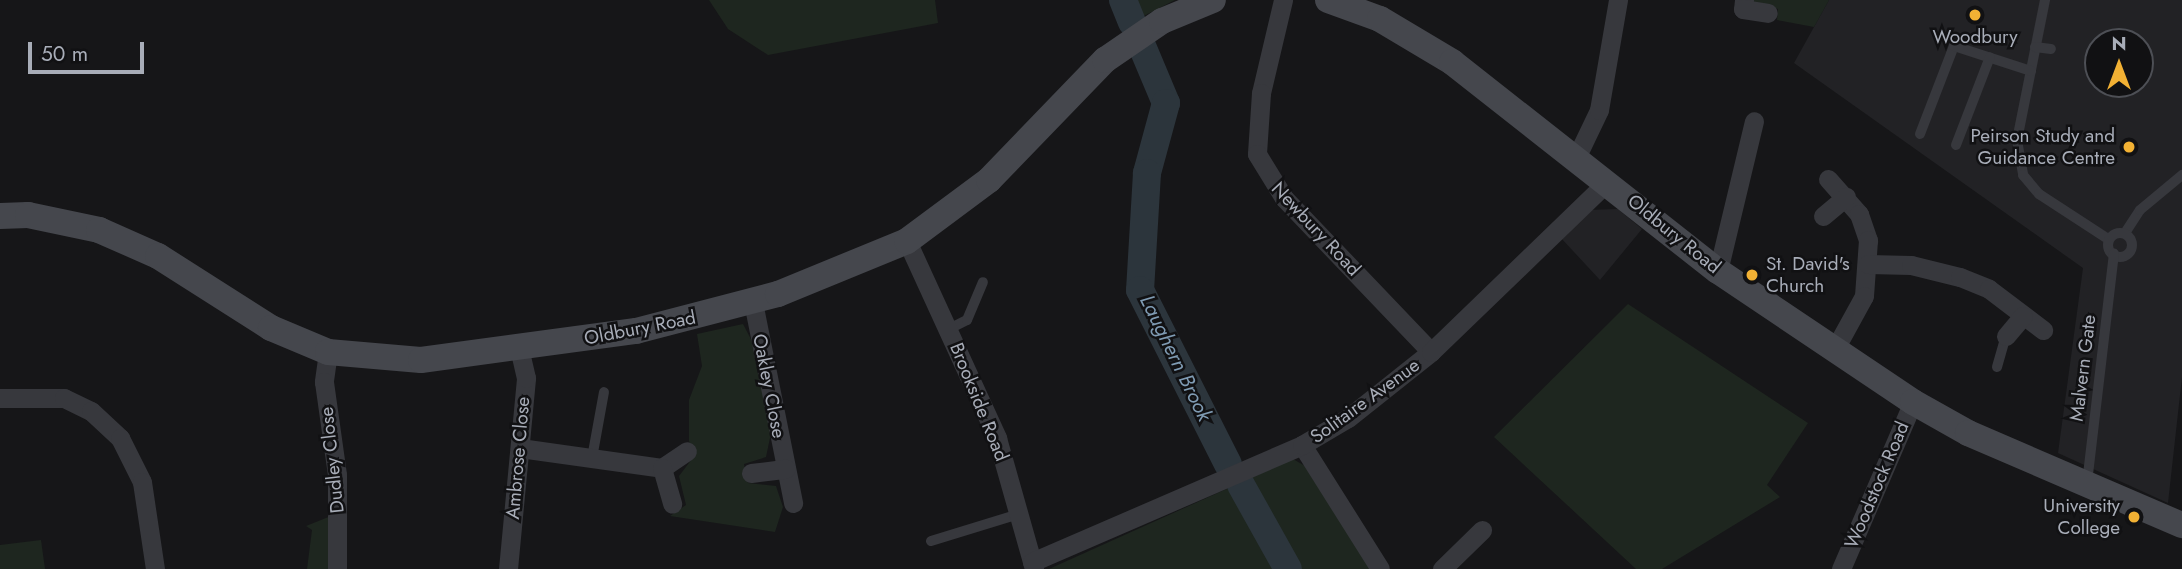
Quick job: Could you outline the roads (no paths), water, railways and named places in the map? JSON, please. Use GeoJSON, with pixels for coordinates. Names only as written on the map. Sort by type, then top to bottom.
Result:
{"type":"FeatureCollection","features":[{"type":"Feature","properties":{"kind":"street","name":"Oldbury Road"},"geometry":{"type":"LineString","coordinates":[[0,216],[28,215],[99,230],[158,256],[271,328],[328,352],[421,360],[636,331],[753,302],[906,241],[989,180],[1105,61],[1163,21],[1213,0]]}},
{"type":"Feature","properties":{"kind":"street","name":"Newbury Road"},"geometry":{"type":"LineString","coordinates":[[1283,0],[1261,93],[1257,154],[1284,198],[1431,352]]}},
{"type":"Feature","properties":{"kind":"street","name":"Oldbury Road"},"geometry":{"type":"LineString","coordinates":[[1328,0],[1380,19],[1452,62],[1577,156],[1718,271],[1836,347],[1913,401],[2087,485],[2182,525]]}},
{"type":"Feature","properties":{"kind":"street"},"geometry":{"type":"LineString","coordinates":[[1577,156],[1599,110],[1618,0]]}},
{"type":"Feature","properties":{"kind":"street"},"geometry":{"type":"LineString","coordinates":[[1744,0],[1743,9],[1768,13]]}},
{"type":"Feature","properties":{"kind":"street"},"geometry":{"type":"LineString","coordinates":[[1718,271],[1754,121]]}},
{"type":"Feature","properties":{"kind":"street"},"geometry":{"type":"LineString","coordinates":[[1828,179],[1846,197],[1868,240],[1864,296],[1836,347]]}},
{"type":"Feature","properties":{"kind":"street","name":"Solitaire Avenue"},"geometry":{"type":"LineString","coordinates":[[1033,565],[1302,445],[1431,352],[1608,181]]}},
{"type":"Feature","properties":{"kind":"street"},"geometry":{"type":"LineString","coordinates":[[1823,216],[1846,197]]}},
{"type":"Feature","properties":{"kind":"street","name":"Brookside Road"},"geometry":{"type":"LineString","coordinates":[[906,241],[949,329],[997,438],[1033,565]]}},
{"type":"Feature","properties":{"kind":"street"},"geometry":{"type":"LineString","coordinates":[[1868,264],[1911,265],[1960,277],[1989,289],[2043,330]]}},
{"type":"Feature","properties":{"kind":"street","name":"Oakley Close"},"geometry":{"type":"LineString","coordinates":[[753,302],[793,503]]}},
{"type":"Feature","properties":{"kind":"street"},"geometry":{"type":"LineString","coordinates":[[2006,336],[2023,316]]}},
{"type":"Feature","properties":{"kind":"street","name":"Ambrose Close"},"geometry":{"type":"LineString","coordinates":[[508,569],[526,378],[519,348]]}},
{"type":"Feature","properties":{"kind":"street","name":"Dudley Close"},"geometry":{"type":"LineString","coordinates":[[328,352],[324,383],[337,475],[337,569]]}},
{"type":"Feature","properties":{"kind":"street"},"geometry":{"type":"LineString","coordinates":[[0,398],[64,398],[91,411],[120,438],[142,482],[155,569]]}},
{"type":"Feature","properties":{"kind":"street","name":"Woodstock Road"},"geometry":{"type":"LineString","coordinates":[[1841,569],[1913,401]]}},
{"type":"Feature","properties":{"kind":"street"},"geometry":{"type":"LineString","coordinates":[[1302,445],[1380,569]]}},
{"type":"Feature","properties":{"kind":"street"},"geometry":{"type":"LineString","coordinates":[[520,448],[662,468],[687,452]]}},
{"type":"Feature","properties":{"kind":"street"},"geometry":{"type":"LineString","coordinates":[[662,468],[672,504]]}},
{"type":"Feature","properties":{"kind":"street"},"geometry":{"type":"LineString","coordinates":[[751,473],[786,469]]}},
{"type":"Feature","properties":{"kind":"street"},"geometry":{"type":"LineString","coordinates":[[1441,569],[1482,530]]}},
{"type":"Feature","properties":{"kind":"lane"},"geometry":{"type":"LineString","coordinates":[[2045,0],[2017,140],[2023,175],[2039,194],[2108,239],[2114,254],[2131,252],[2125,233]]}},
{"type":"Feature","properties":{"kind":"lane"},"geometry":{"type":"LineString","coordinates":[[1920,134],[1954,46],[2031,71]]}},
{"type":"Feature","properties":{"kind":"lane"},"geometry":{"type":"LineString","coordinates":[[2035,47],[2051,49]]}},
{"type":"Feature","properties":{"kind":"lane"},"geometry":{"type":"LineString","coordinates":[[1956,145],[1990,57]]}},
{"type":"Feature","properties":{"kind":"lane"},"geometry":{"type":"LineString","coordinates":[[2108,239],[2125,233],[2140,210],[2182,175]]}},
{"type":"Feature","properties":{"kind":"lane","name":"Malvern Gate"},"geometry":{"type":"LineString","coordinates":[[2087,485],[2114,254]]}},
{"type":"Feature","properties":{"kind":"lane"},"geometry":{"type":"LineString","coordinates":[[949,329],[967,320],[983,282]]}},
{"type":"Feature","properties":{"kind":"lane"},"geometry":{"type":"LineString","coordinates":[[1997,367],[2006,336]]}},
{"type":"Feature","properties":{"kind":"lane"},"geometry":{"type":"LineString","coordinates":[[592,458],[604,392]]}},
{"type":"Feature","properties":{"kind":"lane"},"geometry":{"type":"LineString","coordinates":[[931,541],[1019,514]]}},
{"type":"Feature","properties":{"kind":"waterway","name":"Laughern Brook"},"geometry":{"type":"LineString","coordinates":[[1123,0],[1132,22]]}},
{"type":"Feature","properties":{"kind":"waterway","name":"Laughern Brook"},"geometry":{"type":"LineString","coordinates":[[1142,46],[1166,103],[1147,173],[1140,290],[1228,464]]}},
{"type":"Feature","properties":{"kind":"waterway","name":"Laughern Brook"},"geometry":{"type":"LineString","coordinates":[[1241,485],[1288,569]]}},
{"type":"Feature","properties":{"kind":"place","name":"Woodbury"},"geometry":{"type":"Point","coordinates":[1975,15]}},
{"type":"Feature","properties":{"kind":"place","name":"Peirson Study and Guidance Centre"},"geometry":{"type":"Point","coordinates":[2129,147]}},
{"type":"Feature","properties":{"kind":"place","name":"St. David's Church"},"geometry":{"type":"Point","coordinates":[1752,275]}},
{"type":"Feature","properties":{"kind":"place","name":"University College"},"geometry":{"type":"Point","coordinates":[2134,517]}}]}
